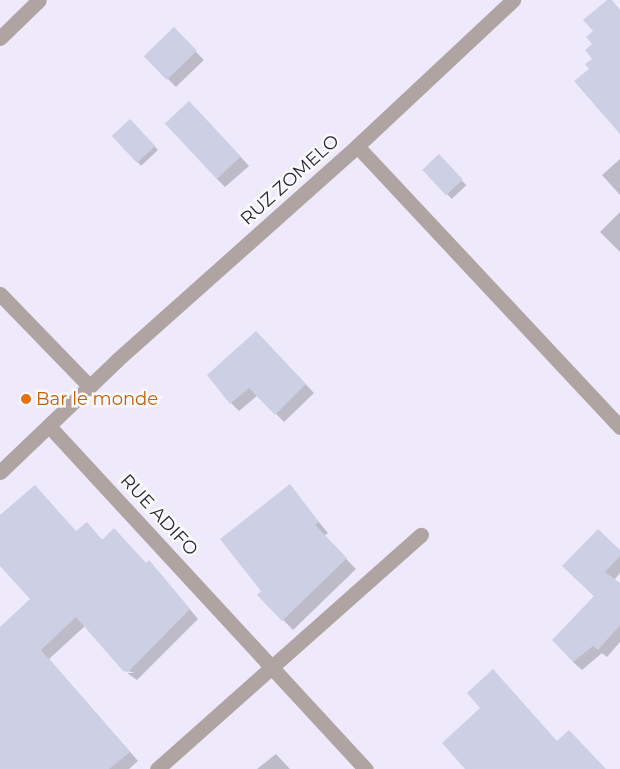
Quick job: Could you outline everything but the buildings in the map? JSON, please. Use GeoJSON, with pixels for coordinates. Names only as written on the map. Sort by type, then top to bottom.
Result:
{"type":"FeatureCollection","features":[{"type":"Feature","properties":{"kind":"street"},"geometry":{"type":"LineString","coordinates":[[0,38],[39,0]]}},
{"type":"Feature","properties":{"kind":"street","name":"RUZ ZOMELO"},"geometry":{"type":"LineString","coordinates":[[90,386],[357,146],[513,0]]}},
{"type":"Feature","properties":{"kind":"street"},"geometry":{"type":"LineString","coordinates":[[357,146],[620,427]]}},
{"type":"Feature","properties":{"kind":"street"},"geometry":{"type":"LineString","coordinates":[[0,294],[90,386],[0,472]]}},
{"type":"Feature","properties":{"kind":"street","name":"RUE ADIFO"},"geometry":{"type":"LineString","coordinates":[[49,426],[273,666],[366,769]]}},
{"type":"Feature","properties":{"kind":"street"},"geometry":{"type":"LineString","coordinates":[[157,769],[421,535]]}},
{"type":"Feature","properties":{"kind":"place","name":"Bar le monde"},"geometry":{"type":"Point","coordinates":[26,399]}}]}
